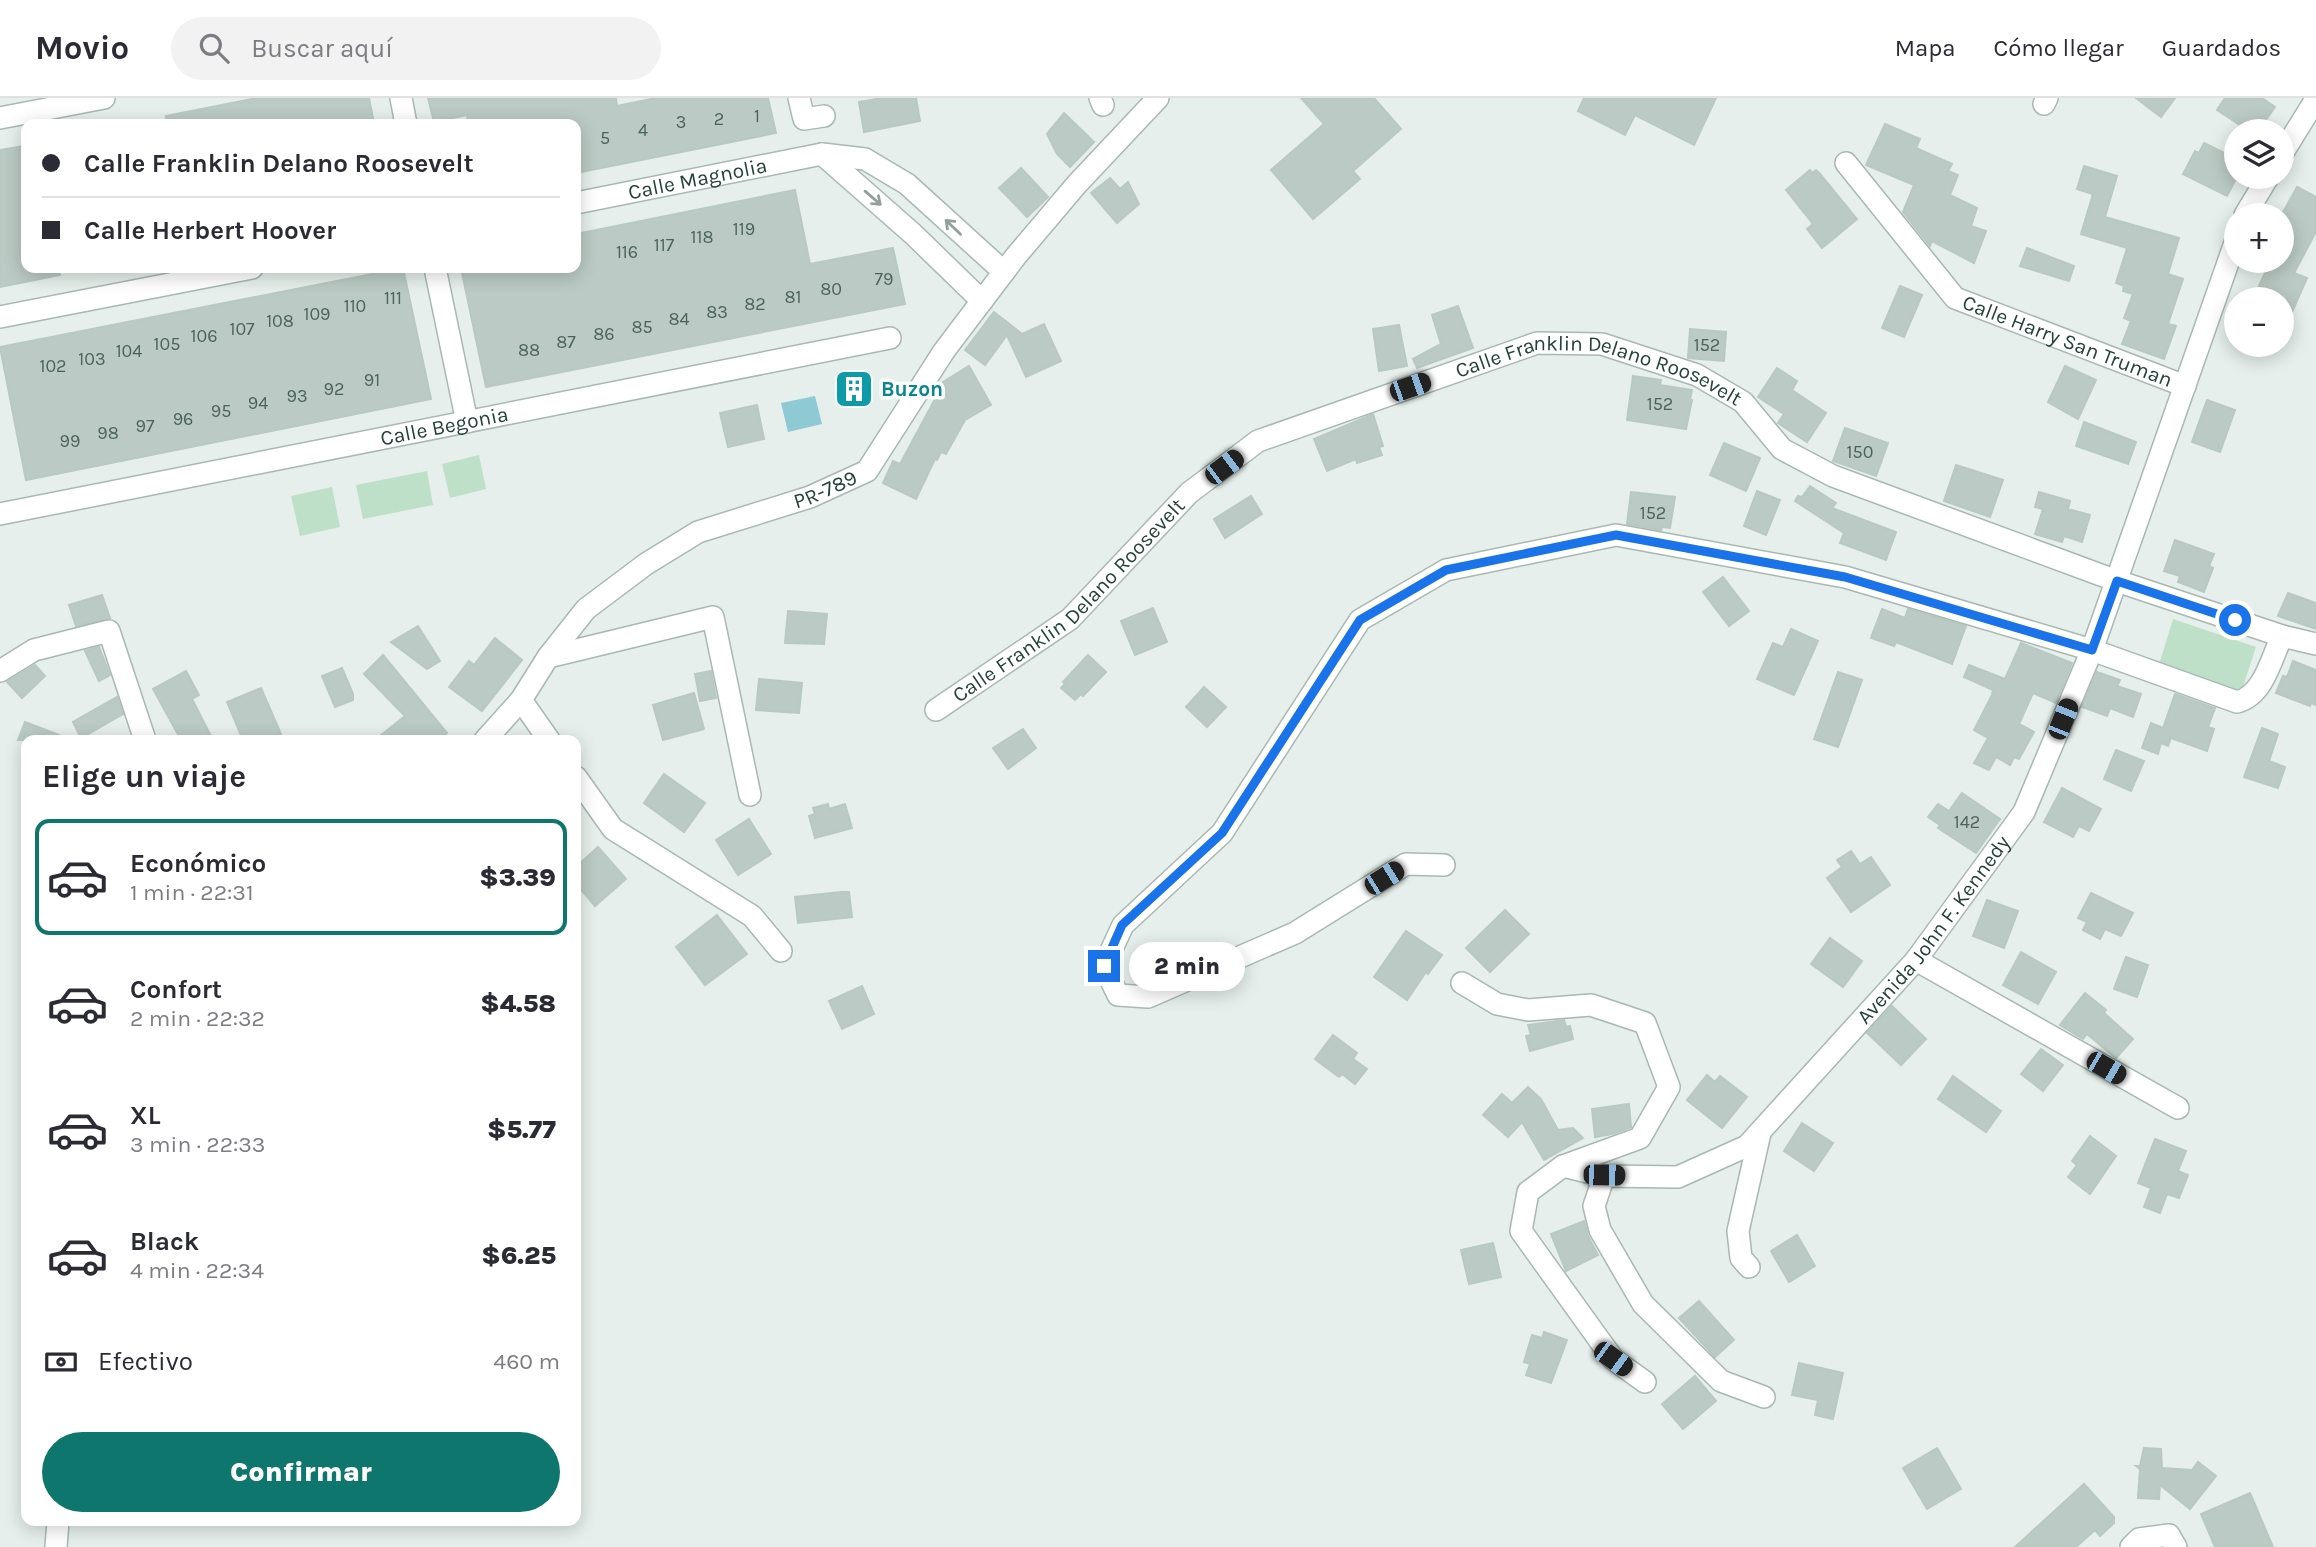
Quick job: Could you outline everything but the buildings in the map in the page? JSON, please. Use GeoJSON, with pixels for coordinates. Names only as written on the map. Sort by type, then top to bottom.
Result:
{"type":"FeatureCollection","features":[{"type":"Feature","properties":{"kind":"street"},"geometry":{"type":"LineString","coordinates":[[0,118],[104,98]]}},
{"type":"Feature","properties":{"kind":"street"},"geometry":{"type":"LineString","coordinates":[[401,98],[405,119]]}},
{"type":"Feature","properties":{"kind":"street"},"geometry":{"type":"LineString","coordinates":[[799,98],[804,118],[824,116]]}},
{"type":"Feature","properties":{"kind":"street","name":"PR-789"},"geometry":{"type":"LineString","coordinates":[[490,735],[521,700],[548,657],[586,609],[646,564],[698,532],[810,497],[867,471],[944,351],[1004,272],[1077,184],[1158,98]]}},
{"type":"Feature","properties":{"kind":"street"},"geometry":{"type":"LineString","coordinates":[[2294,135],[2316,99]]}},
{"type":"Feature","properties":{"kind":"street"},"geometry":{"type":"LineString","coordinates":[[821,154],[913,234],[982,301]]}},
{"type":"Feature","properties":{"kind":"street","name":"Calle Magnolia"},"geometry":{"type":"LineString","coordinates":[[581,202],[821,154],[865,159],[889,171],[924,199],[981,254],[1004,272]]}},
{"type":"Feature","properties":{"kind":"street","name":"Calle Harry San Truman"},"geometry":{"type":"LineString","coordinates":[[1846,163],[1955,298],[2185,386]]}},
{"type":"Feature","properties":{"kind":"street"},"geometry":{"type":"LineString","coordinates":[[0,317],[226,273]]}},
{"type":"Feature","properties":{"kind":"street"},"geometry":{"type":"LineString","coordinates":[[436,273],[467,422]]}},
{"type":"Feature","properties":{"kind":"street","name":"Avenida John F. Kennedy"},"geometry":{"type":"LineString","coordinates":[[1563,1166],[1604,1175],[1678,1177],[1746,1146],[1916,960],[2024,812],[2092,650],[2224,273]]}},
{"type":"Feature","properties":{"kind":"street","name":"Calle Begonia"},"geometry":{"type":"LineString","coordinates":[[0,514],[890,338]]}},
{"type":"Feature","properties":{"kind":"street","name":"Calle Franklin Delano Roosevelt"},"geometry":{"type":"LineString","coordinates":[[936,710],[1070,619],[1189,494],[1258,441],[1537,342],[1602,344],[1697,375],[1743,402],[1782,449],[1833,476],[2117,581],[2316,645]]}},
{"type":"Feature","properties":{"kind":"street"},"geometry":{"type":"LineString","coordinates":[[1444,865],[1406,864],[1295,933],[1148,996],[1118,995],[1104,966],[1122,925],[1222,833],[1360,620],[1446,570],[1616,535],[1845,577],[2092,650],[2237,702],[2248,699],[2258,691],[2282,636]]}},
{"type":"Feature","properties":{"kind":"street"},"geometry":{"type":"LineString","coordinates":[[548,657],[713,617],[750,796]]}},
{"type":"Feature","properties":{"kind":"street"},"geometry":{"type":"LineString","coordinates":[[0,671],[34,650],[108,631],[143,735]]}},
{"type":"Feature","properties":{"kind":"street"},"geometry":{"type":"LineString","coordinates":[[521,700],[546,735]]}},
{"type":"Feature","properties":{"kind":"street"},"geometry":{"type":"LineString","coordinates":[[581,784],[613,829],[752,916],[781,951]]}},
{"type":"Feature","properties":{"kind":"street"},"geometry":{"type":"LineString","coordinates":[[1916,960],[2178,1108]]}},
{"type":"Feature","properties":{"kind":"street"},"geometry":{"type":"LineString","coordinates":[[1462,983],[1497,1004],[1528,1010],[1591,1005],[1645,1023],[1669,1087],[1640,1138],[1563,1166],[1528,1192],[1521,1231],[1613,1359],[1645,1382]]}},
{"type":"Feature","properties":{"kind":"street"},"geometry":{"type":"LineString","coordinates":[[1749,1267],[1741,1258],[1738,1231],[1760,1131]]}},
{"type":"Feature","properties":{"kind":"street"},"geometry":{"type":"LineString","coordinates":[[1604,1175],[1594,1206],[1600,1230],[1643,1304],[1721,1381],[1764,1397]]}},
{"type":"Feature","properties":{"kind":"street"},"geometry":{"type":"LineString","coordinates":[[56,1547],[58,1526]]}},
{"type":"Feature","properties":{"kind":"street"},"geometry":{"type":"LineString","coordinates":[[2131,1547],[2139,1539],[2169,1535],[2176,1547]]}},
{"type":"Feature","properties":{"kind":"green space"},"geometry":{"type":"Polygon","coordinates":[[[479,455],[486,489],[450,498],[442,464],[479,455]]]}},
{"type":"Feature","properties":{"kind":"green space"},"geometry":{"type":"Polygon","coordinates":[[[427,471],[433,505],[363,519],[356,485],[427,471]]]}},
{"type":"Feature","properties":{"kind":"green space"},"geometry":{"type":"Polygon","coordinates":[[[332,487],[340,527],[300,536],[291,496],[332,487]]]}},
{"type":"Feature","properties":{"kind":"green space"},"geometry":{"type":"Polygon","coordinates":[[[2173,619],[2256,647],[2240,696],[2158,668],[2173,619]]]}},
{"type":"Feature","properties":{"kind":"water"},"geometry":{"type":"Polygon","coordinates":[[[815,396],[822,424],[788,432],[781,403],[815,396]]]}},
{"type":"Feature","properties":{"kind":"place","name":"Buzon"},"geometry":{"type":"Point","coordinates":[854,389]}},
{"type":"Feature","properties":{"kind":"route"},"geometry":{"type":"LineString","coordinates":[[1104,966],[1122,925],[1222,833],[1360,620],[1446,570],[1616,535],[1845,577],[2092,650],[2117,581],[2235,620]]}}]}
